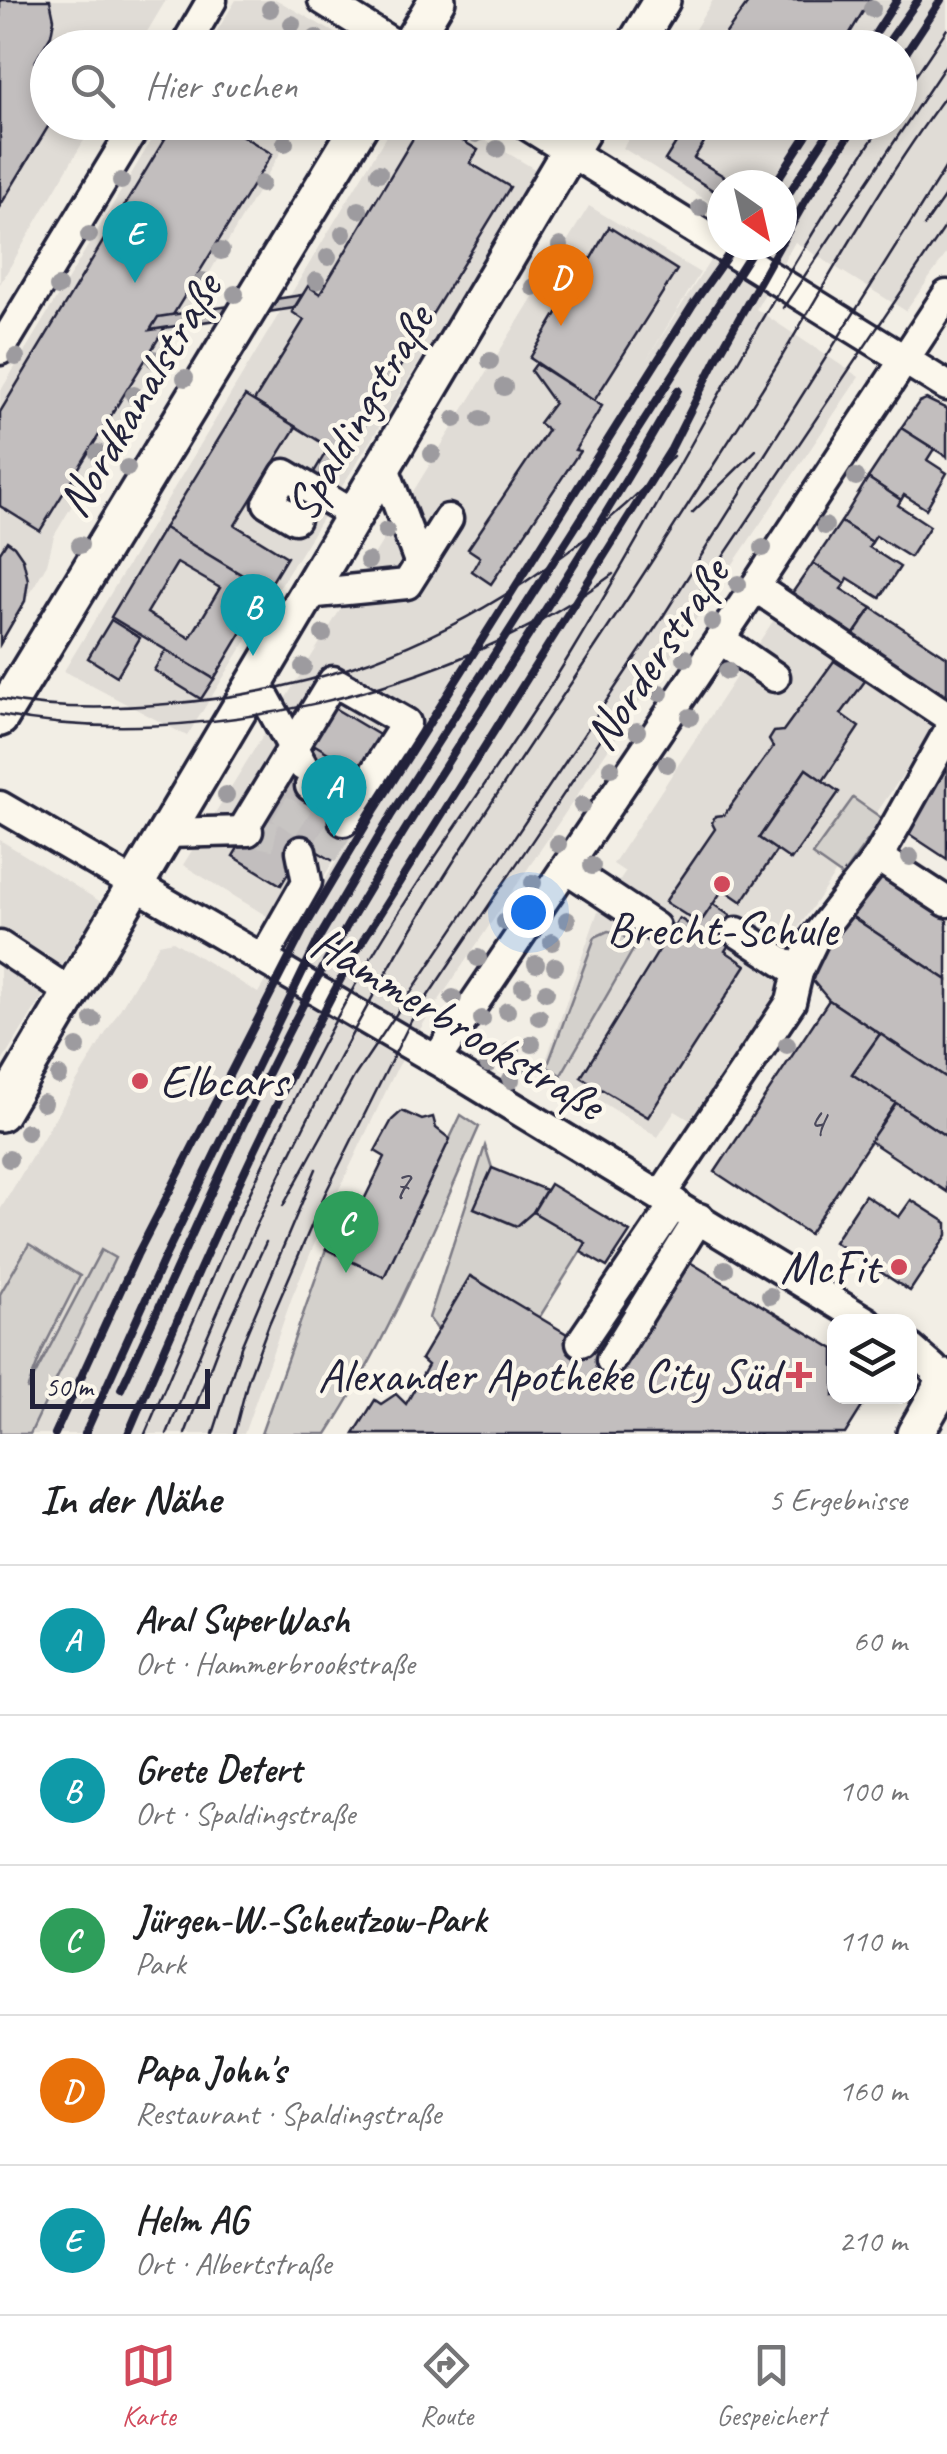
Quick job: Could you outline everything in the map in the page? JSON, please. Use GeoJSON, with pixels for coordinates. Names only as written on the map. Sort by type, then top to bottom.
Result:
{"type":"FeatureCollection","features":[{"type":"Feature","properties":{"kind":"main road"},"geometry":{"type":"LineString","coordinates":[[416,30],[437,0]]}},
{"type":"Feature","properties":{"kind":"main road"},"geometry":{"type":"LineString","coordinates":[[644,30],[662,0]]}},
{"type":"Feature","properties":{"kind":"main road","name":"Nordkanalstraße"},"geometry":{"type":"LineString","coordinates":[[0,718],[351,140]]}},
{"type":"Feature","properties":{"kind":"main road","name":"Spaldingstraße"},"geometry":{"type":"LineString","coordinates":[[0,1113],[576,140]]}},
{"type":"Feature","properties":{"kind":"main road"},"geometry":{"type":"LineString","coordinates":[[915,1434],[946,1385]]}},
{"type":"Feature","properties":{"kind":"street"},"geometry":{"type":"LineString","coordinates":[[194,30],[212,0]]}},
{"type":"Feature","properties":{"kind":"street"},"geometry":{"type":"LineString","coordinates":[[323,0],[374,30]]}},
{"type":"Feature","properties":{"kind":"street"},"geometry":{"type":"LineString","coordinates":[[0,350],[127,140]]}},
{"type":"Feature","properties":{"kind":"street"},"geometry":{"type":"LineString","coordinates":[[582,140],[947,386]]}},
{"type":"Feature","properties":{"kind":"street","name":"Norderstraße"},"geometry":{"type":"LineString","coordinates":[[436,1060],[756,587],[947,296]]}},
{"type":"Feature","properties":{"kind":"street"},"geometry":{"type":"LineString","coordinates":[[384,465],[414,574]]}},
{"type":"Feature","properties":{"kind":"street"},"geometry":{"type":"LineString","coordinates":[[296,520],[268,503],[285,474],[354,515]]}},
{"type":"Feature","properties":{"kind":"street"},"geometry":{"type":"LineString","coordinates":[[308,594],[414,574],[448,519]]}},
{"type":"Feature","properties":{"kind":"street"},"geometry":{"type":"LineString","coordinates":[[756,587],[947,716]]}},
{"type":"Feature","properties":{"kind":"street"},"geometry":{"type":"LineString","coordinates":[[720,639],[775,677]]}},
{"type":"Feature","properties":{"kind":"street"},"geometry":{"type":"LineString","coordinates":[[165,834],[245,831],[301,766],[332,681],[406,723],[347,815],[301,766],[256,681]]}},
{"type":"Feature","properties":{"kind":"street"},"geometry":{"type":"LineString","coordinates":[[581,1342],[791,1002],[798,972],[814,939],[878,857],[947,734]]}},
{"type":"Feature","properties":{"kind":"street","name":"Hammerbrookstraße"},"geometry":{"type":"LineString","coordinates":[[0,806],[436,1060],[854,1314]]}},
{"type":"Feature","properties":{"kind":"street"},"geometry":{"type":"LineString","coordinates":[[262,959],[307,882],[312,853]]}},
{"type":"Feature","properties":{"kind":"street"},"geometry":{"type":"LineString","coordinates":[[878,857],[947,902]]}},
{"type":"Feature","properties":{"kind":"street"},"geometry":{"type":"LineString","coordinates":[[566,868],[655,927]]}},
{"type":"Feature","properties":{"kind":"street"},"geometry":{"type":"LineString","coordinates":[[737,932],[798,972]]}},
{"type":"Feature","properties":{"kind":"street"},"geometry":{"type":"LineString","coordinates":[[0,946],[71,992]]}},
{"type":"Feature","properties":{"kind":"street"},"geometry":{"type":"LineString","coordinates":[[612,1360],[700,1218]]}},
{"type":"Feature","properties":{"kind":"street"},"geometry":{"type":"LineString","coordinates":[[917,1354],[946,1385]]}},
{"type":"Feature","properties":{"kind":"shaded area"},"geometry":{"type":"Polygon","coordinates":[[[0,0],[166,0],[148,30],[30,30],[30,140],[84,140],[0,284],[0,0]]]}},
{"type":"Feature","properties":{"kind":"shaded area"},"geometry":{"type":"Polygon","coordinates":[[[236,0],[277,0],[330,30],[217,30],[236,0]]]}},
{"type":"Feature","properties":{"kind":"shaded area"},"geometry":{"type":"Polygon","coordinates":[[[713,0],[947,0],[947,253],[906,311],[797,243],[797,170],[707,170],[707,201],[623,148],[628,140],[917,140],[917,30],[694,30],[713,0]]]}},
{"type":"Feature","properties":{"kind":"shaded area"},"geometry":{"type":"Polygon","coordinates":[[[152,140],[288,140],[54,536],[47,564],[0,644],[0,392],[152,140]]]}},
{"type":"Feature","properties":{"kind":"shaded area"},"geometry":{"type":"Polygon","coordinates":[[[384,140],[486,140],[538,171],[187,736],[64,671],[384,140]]]}},
{"type":"Feature","properties":{"kind":"shaded area"},"geometry":{"type":"Polygon","coordinates":[[[589,206],[700,273],[646,361],[711,260],[785,260],[756,309],[859,377],[425,1021],[395,1072],[292,1297],[244,1434],[0,1434],[0,1210],[159,944],[173,941],[258,993],[378,791],[290,930],[183,865],[589,206]]]}},
{"type":"Feature","properties":{"kind":"shaded area","name":"Brecht-Schule"},"geometry":{"type":"Polygon","coordinates":[[[777,615],[938,723],[794,934],[799,944],[787,975],[693,1122],[675,1111],[658,1137],[544,1066],[597,914],[625,872],[613,864],[777,615]]]}},
{"type":"Feature","properties":{"kind":"shaded area"},"geometry":{"type":"Polygon","coordinates":[[[853,798],[883,819],[842,876],[812,855],[853,798]]]}},
{"type":"Feature","properties":{"kind":"shaded area"},"geometry":{"type":"Polygon","coordinates":[[[0,840],[101,902],[0,1065],[0,840]]]}},
{"type":"Feature","properties":{"kind":"shaded area"},"geometry":{"type":"Polygon","coordinates":[[[608,931],[624,936],[633,950],[561,1075],[547,1067],[595,937],[608,931]]]}},
{"type":"Feature","properties":{"kind":"shaded area"},"geometry":{"type":"Polygon","coordinates":[[[461,1115],[479,1127],[390,1322],[327,1434],[261,1434],[326,1249],[384,1277],[461,1115]]]}},
{"type":"Feature","properties":{"kind":"shaded area"},"geometry":{"type":"Polygon","coordinates":[[[485,1146],[492,1168],[475,1208],[516,1226],[533,1212],[586,1243],[539,1318],[471,1276],[438,1330],[429,1318],[485,1146]]]}},
{"type":"Feature","properties":{"kind":"shaded area"},"geometry":{"type":"Polygon","coordinates":[[[29,1244],[80,1276],[27,1390],[101,1250],[115,1258],[30,1434],[0,1434],[0,1294],[29,1244]]]}},
{"type":"Feature","properties":{"kind":"building"},"geometry":{"type":"Polygon","coordinates":[[[0,0],[50,0],[52,30],[30,30],[30,140],[40,140],[0,206],[0,0]]]}},
{"type":"Feature","properties":{"kind":"building"},"geometry":{"type":"Polygon","coordinates":[[[750,0],[870,0],[852,30],[728,30],[750,0]]]}},
{"type":"Feature","properties":{"kind":"building"},"geometry":{"type":"Polygon","coordinates":[[[164,140],[249,140],[272,154],[40,531],[0,506],[0,412],[164,140]]]}},
{"type":"Feature","properties":{"kind":"building"},"geometry":{"type":"Polygon","coordinates":[[[412,140],[461,140],[478,150],[470,163],[510,187],[345,457],[254,401],[304,320],[292,312],[308,286],[320,294],[412,140]]]}},
{"type":"Feature","properties":{"kind":"building"},"geometry":{"type":"Polygon","coordinates":[[[678,140],[706,140],[694,158],[714,170],[707,170],[707,187],[665,160],[678,140]]]}},
{"type":"Feature","properties":{"kind":"building"},"geometry":{"type":"Polygon","coordinates":[[[609,227],[677,270],[594,401],[530,358],[569,293],[577,292],[588,276],[585,269],[609,227]]]}},
{"type":"Feature","properties":{"kind":"building"},"geometry":{"type":"Polygon","coordinates":[[[302,295],[294,308],[150,330],[158,317],[302,295]]]}},
{"type":"Feature","properties":{"kind":"building"},"geometry":{"type":"Polygon","coordinates":[[[536,364],[602,406],[575,450],[580,451],[491,584],[472,571],[480,557],[468,549],[548,430],[539,423],[554,403],[531,371],[536,364]]]}},
{"type":"Feature","properties":{"kind":"building"},"geometry":{"type":"Polygon","coordinates":[[[245,396],[296,427],[235,525],[287,557],[267,590],[164,528],[245,396]]]}},
{"type":"Feature","properties":{"kind":"building"},"geometry":{"type":"Polygon","coordinates":[[[926,399],[947,409],[947,457],[901,428],[919,402],[926,399]]]}},
{"type":"Feature","properties":{"kind":"building"},"geometry":{"type":"Polygon","coordinates":[[[901,428],[934,449],[927,460],[947,473],[926,509],[904,495],[901,500],[868,478],[901,428]]]}},
{"type":"Feature","properties":{"kind":"building"},"geometry":{"type":"Polygon","coordinates":[[[329,447],[345,457],[327,487],[311,477],[329,447]]]}},
{"type":"Feature","properties":{"kind":"building"},"geometry":{"type":"Polygon","coordinates":[[[868,478],[930,526],[910,557],[876,536],[872,542],[841,522],[868,478]]]}},
{"type":"Feature","properties":{"kind":"building"},"geometry":{"type":"Polygon","coordinates":[[[841,522],[900,567],[880,598],[848,578],[845,584],[813,563],[841,522]]]}},
{"type":"Feature","properties":{"kind":"building"},"geometry":{"type":"Polygon","coordinates":[[[164,528],[267,590],[214,679],[111,617],[164,528]],[[177,563],[147,613],[190,638],[220,588],[177,563]]]}},
{"type":"Feature","properties":{"kind":"building"},"geometry":{"type":"Polygon","coordinates":[[[7,541],[23,559],[28,580],[25,601],[0,644],[0,552],[7,541]]]}},
{"type":"Feature","properties":{"kind":"building"},"geometry":{"type":"Polygon","coordinates":[[[813,563],[845,584],[841,589],[872,608],[850,640],[788,599],[813,563]]]}},
{"type":"Feature","properties":{"kind":"building"},"geometry":{"type":"Polygon","coordinates":[[[872,608],[947,657],[947,701],[850,640],[872,608]]]}},
{"type":"Feature","properties":{"kind":"building"},"geometry":{"type":"Polygon","coordinates":[[[111,620],[140,638],[117,676],[88,658],[111,620]]]}},
{"type":"Feature","properties":{"kind":"building"},"geometry":{"type":"Polygon","coordinates":[[[166,650],[214,679],[201,699],[154,670],[166,650]]]}},
{"type":"Feature","properties":{"kind":"building"},"geometry":{"type":"Polygon","coordinates":[[[834,661],[865,681],[841,714],[859,727],[823,781],[806,769],[759,838],[777,850],[742,902],[723,889],[700,924],[665,902],[715,829],[715,816],[724,815],[773,747],[769,740],[774,732],[783,731],[834,661]]]}},
{"type":"Feature","properties":{"kind":"building"},"geometry":{"type":"Polygon","coordinates":[[[329,705],[386,739],[363,777],[307,743],[329,705]]]}},
{"type":"Feature","properties":{"kind":"building"},"geometry":{"type":"Polygon","coordinates":[[[315,745],[352,767],[334,797],[297,776],[315,745]]]}},
{"type":"Feature","properties":{"kind":"building"},"geometry":{"type":"Polygon","coordinates":[[[947,763],[947,859],[903,830],[947,763]]]}},
{"type":"Feature","properties":{"kind":"building"},"geometry":{"type":"Polygon","coordinates":[[[287,767],[354,806],[326,852],[307,841],[281,885],[233,856],[287,767]]]}},
{"type":"Feature","properties":{"kind":"building"},"geometry":{"type":"Polygon","coordinates":[[[806,769],[839,792],[791,860],[759,838],[806,769]]]}},
{"type":"Feature","properties":{"kind":"building"},"geometry":{"type":"Polygon","coordinates":[[[336,815],[353,825],[332,860],[315,850],[336,815]]]}},
{"type":"Feature","properties":{"kind":"building"},"geometry":{"type":"Polygon","coordinates":[[[882,869],[947,913],[947,980],[851,916],[882,869]]]}},
{"type":"Feature","properties":{"kind":"building"},"geometry":{"type":"Polygon","coordinates":[[[713,904],[742,924],[725,951],[746,965],[648,1117],[581,1077],[661,947],[653,942],[666,921],[674,926],[679,918],[696,929],[713,904]]]}},
{"type":"Feature","properties":{"kind":"building"},"geometry":{"type":"Polygon","coordinates":[[[851,916],[947,980],[947,1078],[829,1000],[807,974],[851,916]]]}},
{"type":"Feature","properties":{"kind":"building"},"geometry":{"type":"Polygon","coordinates":[[[829,1000],[880,1034],[852,1074],[896,1103],[809,1234],[715,1172],[829,1000]]]}},
{"type":"Feature","properties":{"kind":"building"},"geometry":{"type":"Polygon","coordinates":[[[880,1034],[947,1078],[947,1137],[852,1074],[880,1034]]]}},
{"type":"Feature","properties":{"kind":"building"},"geometry":{"type":"Polygon","coordinates":[[[896,1103],[947,1137],[947,1192],[870,1141],[896,1103]]]}},
{"type":"Feature","properties":{"kind":"building"},"geometry":{"type":"Polygon","coordinates":[[[402,1111],[422,1120],[433,1117],[436,1128],[450,1139],[384,1277],[326,1249],[344,1210],[356,1216],[385,1157],[375,1151],[392,1120],[402,1111]]]}},
{"type":"Feature","properties":{"kind":"building"},"geometry":{"type":"Polygon","coordinates":[[[492,1168],[546,1190],[533,1212],[517,1226],[474,1208],[492,1168]]]}},
{"type":"Feature","properties":{"kind":"building"},"geometry":{"type":"Polygon","coordinates":[[[550,1184],[630,1232],[607,1267],[581,1252],[586,1243],[533,1212],[550,1184]]]}},
{"type":"Feature","properties":{"kind":"building","name":"McFit"},"geometry":{"type":"Polygon","coordinates":[[[865,1195],[899,1217],[911,1200],[947,1223],[947,1235],[910,1291],[834,1242],[865,1195]]]}},
{"type":"Feature","properties":{"kind":"building"},"geometry":{"type":"Polygon","coordinates":[[[678,1255],[827,1345],[827,1404],[862,1407],[845,1434],[354,1434],[375,1400],[381,1404],[396,1394],[406,1404],[428,1365],[421,1359],[470,1276],[614,1362],[678,1255]]]}},
{"type":"Feature","properties":{"kind":"tunnel"},"geometry":{"type":"LineString","coordinates":[[248,831],[278,837],[310,786],[303,766]]}},
{"type":"Feature","properties":{"kind":"tunnel"},"geometry":{"type":"LineString","coordinates":[[324,854],[344,821]]}},
{"type":"Feature","properties":{"kind":"tram line"},"geometry":{"type":"LineString","coordinates":[[917,74],[947,29]]}},
{"type":"Feature","properties":{"kind":"tram line"},"geometry":{"type":"LineString","coordinates":[[917,108],[947,63]]}},
{"type":"Feature","properties":{"kind":"tram line"},"geometry":{"type":"LineString","coordinates":[[917,137],[947,94]]}},
{"type":"Feature","properties":{"kind":"tram line"},"geometry":{"type":"LineString","coordinates":[[145,1434],[248,1197],[333,1024],[415,888],[572,651],[763,318],[872,140]]}},
{"type":"Feature","properties":{"kind":"tram line"},"geometry":{"type":"LineString","coordinates":[[783,308],[895,140]]}},
{"type":"Feature","properties":{"kind":"tram line"},"geometry":{"type":"LineString","coordinates":[[167,1434],[274,1187],[334,1067],[400,949],[753,403],[915,140]]}},
{"type":"Feature","properties":{"kind":"tram line"},"geometry":{"type":"LineString","coordinates":[[283,1206],[354,1077],[662,618],[947,165]]}},
{"type":"Feature","properties":{"kind":"tram line"},"geometry":{"type":"LineString","coordinates":[[924,226],[947,193]]}},
{"type":"Feature","properties":{"kind":"tram line"},"geometry":{"type":"LineString","coordinates":[[234,1434],[248,1380],[269,1324],[325,1194],[411,1021],[947,224]]}},
{"type":"Feature","properties":{"kind":"tram line"},"geometry":{"type":"LineString","coordinates":[[692,513],[756,450]]}},
{"type":"Feature","properties":{"kind":"tram line"},"geometry":{"type":"LineString","coordinates":[[0,699],[83,708],[167,704],[272,689],[371,661],[464,619],[554,562],[602,526],[673,456]]}},
{"type":"Feature","properties":{"kind":"tram line"},"geometry":{"type":"LineString","coordinates":[[0,715],[75,725],[155,725],[237,718],[320,703],[400,680],[478,651],[549,615],[613,574]]}},
{"type":"Feature","properties":{"kind":"tram line"},"geometry":{"type":"LineString","coordinates":[[213,1434],[241,1347],[316,1169]]}},
{"type":"Feature","properties":{"kind":"tram line"},"geometry":{"type":"LineString","coordinates":[[185,1434],[220,1342],[266,1242]]}},
{"type":"Feature","properties":{"kind":"railway"},"geometry":{"type":"LineString","coordinates":[[878,30],[897,0]]}},
{"type":"Feature","properties":{"kind":"railway"},"geometry":{"type":"LineString","coordinates":[[897,30],[918,0]]}},
{"type":"Feature","properties":{"kind":"railway"},"geometry":{"type":"LineString","coordinates":[[917,36],[941,0]]}},
{"type":"Feature","properties":{"kind":"railway"},"geometry":{"type":"LineString","coordinates":[[784,170],[803,140]]}},
{"type":"Feature","properties":{"kind":"railway"},"geometry":{"type":"LineString","coordinates":[[797,181],[823,140]]}},
{"type":"Feature","properties":{"kind":"railway"},"geometry":{"type":"LineString","coordinates":[[797,216],[846,140]]}},
{"type":"Feature","properties":{"kind":"railway"},"geometry":{"type":"LineString","coordinates":[[55,1434],[137,1255],[304,929],[376,808],[724,260]]}},
{"type":"Feature","properties":{"kind":"railway"},"geometry":{"type":"LineString","coordinates":[[85,1434],[163,1261],[319,938],[392,814],[746,260]]}},
{"type":"Feature","properties":{"kind":"railway"},"geometry":{"type":"LineString","coordinates":[[128,1434],[234,1193],[352,958],[671,449],[772,260]]}},
{"type":"Feature","properties":{"kind":"railway"},"geometry":{"type":"LineString","coordinates":[[121,1389],[250,1109],[336,945],[678,390]]}},
{"type":"Feature","properties":{"kind":"place","name":"Helm AG"},"geometry":{"type":"Point","coordinates":[135,283]}},
{"type":"Feature","properties":{"kind":"place","name":"Papa John's"},"geometry":{"type":"Point","coordinates":[561,326]}},
{"type":"Feature","properties":{"kind":"place","name":"Grete Detert"},"geometry":{"type":"Point","coordinates":[253,656]}},
{"type":"Feature","properties":{"kind":"place","name":"Aral SuperWash"},"geometry":{"type":"Point","coordinates":[334,837]}},
{"type":"Feature","properties":{"kind":"place","name":"Brecht-Schule"},"geometry":{"type":"Point","coordinates":[722,884]}},
{"type":"Feature","properties":{"kind":"place","name":"Elbcars"},"geometry":{"type":"Point","coordinates":[140,1081]}},
{"type":"Feature","properties":{"kind":"place","name":"McFit"},"geometry":{"type":"Point","coordinates":[899,1267]}},
{"type":"Feature","properties":{"kind":"place","name":"Jürgen-W.-Scheutzow-Park"},"geometry":{"type":"Point","coordinates":[346,1273]}},
{"type":"Feature","properties":{"kind":"place","name":"Alexander Apotheke City Süd"},"geometry":{"type":"Point","coordinates":[799,1375]}}]}
